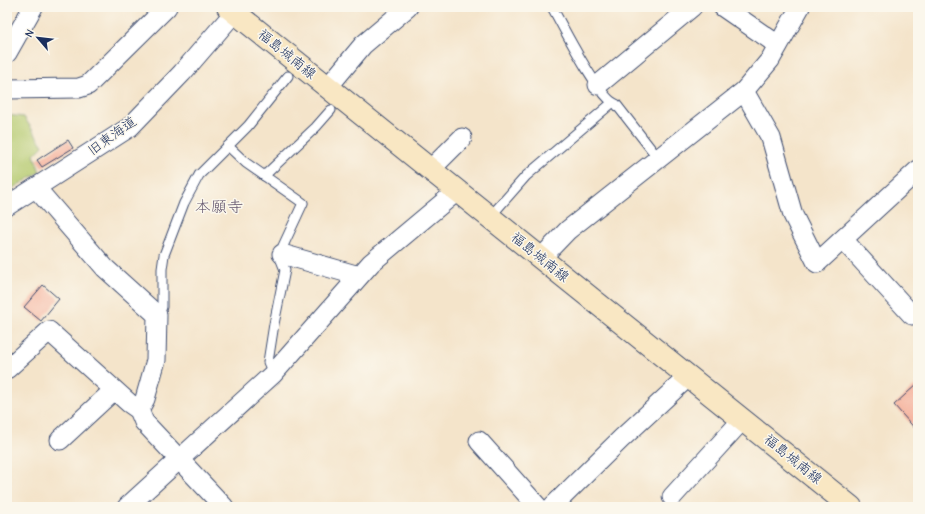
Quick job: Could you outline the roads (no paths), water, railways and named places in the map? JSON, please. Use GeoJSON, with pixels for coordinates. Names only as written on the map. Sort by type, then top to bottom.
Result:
{"type":"FeatureCollection","features":[{"type":"Feature","properties":{"kind":"main road","name":"福島城南線"},"geometry":{"type":"LineString","coordinates":[[234,9],[430,170],[851,507]]}},
{"type":"Feature","properties":{"kind":"street"},"geometry":{"type":"LineString","coordinates":[[7,53],[33,7]]}},
{"type":"Feature","properties":{"kind":"street"},"geometry":{"type":"LineString","coordinates":[[7,89],[79,88],[88,85],[166,7]]}},
{"type":"Feature","properties":{"kind":"street"},"geometry":{"type":"LineString","coordinates":[[328,87],[363,45],[408,7]]}},
{"type":"Feature","properties":{"kind":"street"},"geometry":{"type":"LineString","coordinates":[[598,85],[692,7]]}},
{"type":"Feature","properties":{"kind":"street"},"geometry":{"type":"LineString","coordinates":[[723,7],[778,45]]}},
{"type":"Feature","properties":{"kind":"street"},"geometry":{"type":"LineString","coordinates":[[541,258],[568,230],[744,91],[770,60],[800,7]]}},
{"type":"Feature","properties":{"kind":"street","name":"旧東海道"},"geometry":{"type":"LineString","coordinates":[[7,206],[130,127],[182,73],[234,9]]}},
{"type":"Feature","properties":{"kind":"street"},"geometry":{"type":"LineString","coordinates":[[744,91],[771,138],[793,215],[817,263],[918,170]]}},
{"type":"Feature","properties":{"kind":"street"},"geometry":{"type":"LineString","coordinates":[[430,170],[462,138]]}},
{"type":"Feature","properties":{"kind":"street"},"geometry":{"type":"LineString","coordinates":[[36,188],[105,268],[157,315],[156,360],[145,399],[139,410]]}},
{"type":"Feature","properties":{"kind":"street"},"geometry":{"type":"LineString","coordinates":[[126,507],[180,460],[273,374],[371,263],[457,191]]}},
{"type":"Feature","properties":{"kind":"street"},"geometry":{"type":"LineString","coordinates":[[841,241],[847,244],[912,315]]}},
{"type":"Feature","properties":{"kind":"street"},"geometry":{"type":"LineString","coordinates":[[282,254],[359,276]]}},
{"type":"Feature","properties":{"kind":"street"},"geometry":{"type":"LineString","coordinates":[[7,369],[49,331],[114,390],[139,410],[144,422],[224,507]]}},
{"type":"Feature","properties":{"kind":"street"},"geometry":{"type":"LineString","coordinates":[[561,504],[621,439],[689,376]]}},
{"type":"Feature","properties":{"kind":"street"},"geometry":{"type":"LineString","coordinates":[[60,440],[114,390]]}},
{"type":"Feature","properties":{"kind":"street"},"geometry":{"type":"LineString","coordinates":[[672,497],[743,420]]}},
{"type":"Feature","properties":{"kind":"street"},"geometry":{"type":"LineString","coordinates":[[479,441],[538,507]]}},
{"type":"Feature","properties":{"kind":"lane"},"geometry":{"type":"LineString","coordinates":[[552,7],[584,65],[598,85],[612,103],[616,104],[658,158]]}},
{"type":"Feature","properties":{"kind":"lane"},"geometry":{"type":"LineString","coordinates":[[157,315],[162,307],[162,268],[164,255],[184,203],[199,175],[248,126],[288,76]]}},
{"type":"Feature","properties":{"kind":"lane"},"geometry":{"type":"LineString","coordinates":[[490,217],[526,176],[612,103]]}},
{"type":"Feature","properties":{"kind":"lane"},"geometry":{"type":"LineString","coordinates":[[264,176],[316,127],[331,110]]}},
{"type":"Feature","properties":{"kind":"lane"},"geometry":{"type":"LineString","coordinates":[[228,146],[246,163],[303,203],[283,246],[281,260],[285,270],[268,362],[273,374]]}},
{"type":"Feature","properties":{"kind":"district","name":"本願寺"},"geometry":{"type":"Point","coordinates":[219,207]}}]}
